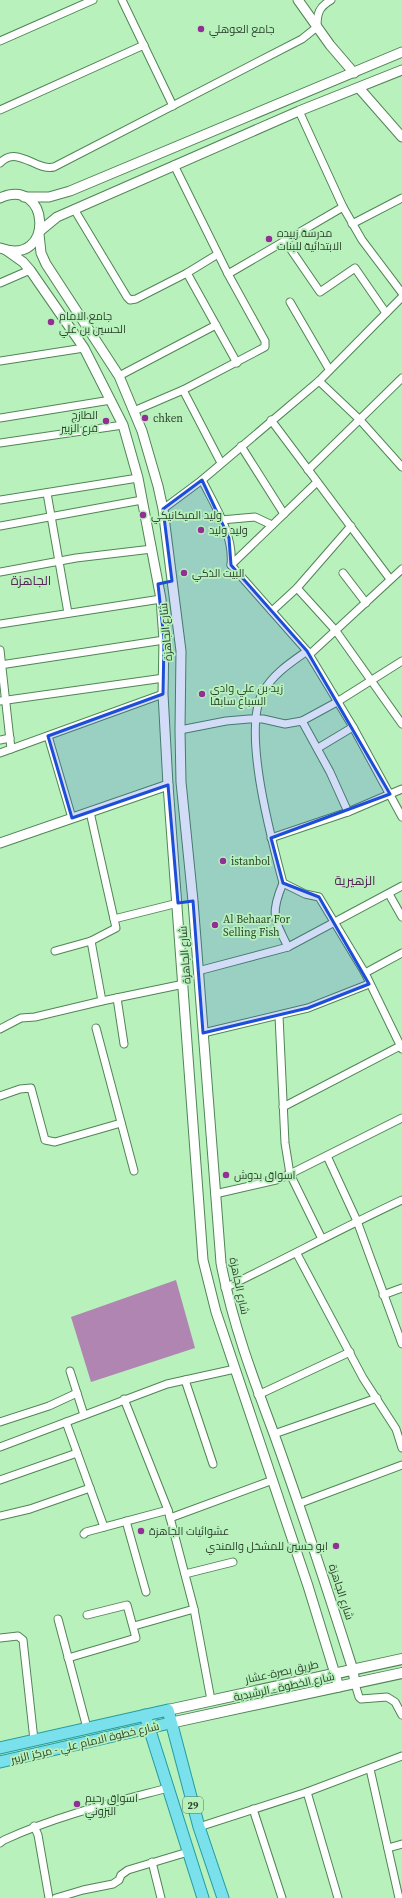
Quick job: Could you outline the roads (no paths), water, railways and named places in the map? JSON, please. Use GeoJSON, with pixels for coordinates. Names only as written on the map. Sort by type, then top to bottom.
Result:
{"type":"FeatureCollection","features":[{"type":"Feature","properties":{"kind":"main road","name":"طريق بصرة-عشار"},"geometry":{"type":"LineString","coordinates":[[168,1710],[402,1659]]}},
{"type":"Feature","properties":{"kind":"main road","name":"شارع الخطوة - الرشيدية"},"geometry":{"type":"LineString","coordinates":[[170,1723],[402,1673]]}},
{"type":"Feature","properties":{"kind":"main road"},"geometry":{"type":"LineString","coordinates":[[0,1748],[168,1710]]}},
{"type":"Feature","properties":{"kind":"main road","name":"29"},"geometry":{"type":"LineString","coordinates":[[168,1710],[170,1723],[199,1827],[223,1898]]}},
{"type":"Feature","properties":{"kind":"main road","name":"29"},"geometry":{"type":"LineString","coordinates":[[145,1716],[203,1898]]}},
{"type":"Feature","properties":{"kind":"main road","name":"شارع خطوة الامام علي - مركز الزبير"},"geometry":{"type":"LineString","coordinates":[[0,1762],[170,1723]]}},
{"type":"Feature","properties":{"kind":"street"},"geometry":{"type":"LineString","coordinates":[[0,41],[93,0]]}},
{"type":"Feature","properties":{"kind":"street"},"geometry":{"type":"LineString","coordinates":[[122,0],[173,106]]}},
{"type":"Feature","properties":{"kind":"street"},"geometry":{"type":"LineString","coordinates":[[298,0],[317,27],[354,73]]}},
{"type":"Feature","properties":{"kind":"street"},"geometry":{"type":"LineString","coordinates":[[317,27],[317,14],[323,5],[331,0]]}},
{"type":"Feature","properties":{"kind":"street"},"geometry":{"type":"LineString","coordinates":[[0,163],[12,156],[19,156],[44,167],[54,167],[302,39],[317,27]]}},
{"type":"Feature","properties":{"kind":"street"},"geometry":{"type":"LineString","coordinates":[[0,110],[144,45]]}},
{"type":"Feature","properties":{"kind":"street"},"geometry":{"type":"LineString","coordinates":[[0,198],[15,195],[24,197],[49,197],[70,191],[402,52]]}},
{"type":"Feature","properties":{"kind":"street"},"geometry":{"type":"LineString","coordinates":[[2,249],[16,251],[26,248],[34,242],[39,232],[57,217],[174,165],[402,70]]}},
{"type":"Feature","properties":{"kind":"street"},"geometry":{"type":"LineString","coordinates":[[359,88],[402,137]]}},
{"type":"Feature","properties":{"kind":"street"},"geometry":{"type":"LineString","coordinates":[[299,112],[352,224],[362,240],[402,293]]}},
{"type":"Feature","properties":{"kind":"street"},"geometry":{"type":"LineString","coordinates":[[134,411],[183,390],[265,347],[265,341],[228,274],[174,165]]}},
{"type":"Feature","properties":{"kind":"street","name":"شارع الجاهزة"},"geometry":{"type":"LineString","coordinates":[[24,197],[33,202],[39,211],[41,221],[39,232],[41,253],[66,295],[119,376],[142,431],[155,474],[163,509],[182,651],[180,730],[181,782],[193,901],[215,1194],[221,1263],[225,1288],[258,1395],[274,1434],[325,1580],[353,1670],[355,1684]]}},
{"type":"Feature","properties":{"kind":"street"},"geometry":{"type":"LineString","coordinates":[[352,224],[402,198]]}},
{"type":"Feature","properties":{"kind":"street"},"geometry":{"type":"LineString","coordinates":[[228,274],[343,207]]}},
{"type":"Feature","properties":{"kind":"street"},"geometry":{"type":"LineString","coordinates":[[74,209],[126,297],[130,300],[136,299],[187,273],[218,254]]}},
{"type":"Feature","properties":{"kind":"street"},"geometry":{"type":"LineString","coordinates":[[285,241],[320,292],[356,268],[386,313]]}},
{"type":"Feature","properties":{"kind":"street","name":"شارع الجاهزة"},"geometry":{"type":"LineString","coordinates":[[2,249],[23,262],[30,270],[84,348],[123,426],[138,478],[161,599],[164,640],[163,694],[168,785],[184,984],[203,1260],[208,1284],[235,1369],[308,1586],[336,1673],[339,1687]]}},
{"type":"Feature","properties":{"kind":"street"},"geometry":{"type":"LineString","coordinates":[[0,284],[30,270]]}},
{"type":"Feature","properties":{"kind":"street"},"geometry":{"type":"LineString","coordinates":[[187,273],[236,363]]}},
{"type":"Feature","properties":{"kind":"street"},"geometry":{"type":"LineString","coordinates":[[53,305],[57,298],[66,295]]}},
{"type":"Feature","properties":{"kind":"street"},"geometry":{"type":"LineString","coordinates":[[163,509],[202,480],[318,381],[402,297]]}},
{"type":"Feature","properties":{"kind":"street"},"geometry":{"type":"LineString","coordinates":[[290,302],[329,369]]}},
{"type":"Feature","properties":{"kind":"street"},"geometry":{"type":"LineString","coordinates":[[119,376],[216,326]]}},
{"type":"Feature","properties":{"kind":"street"},"geometry":{"type":"LineString","coordinates":[[0,361],[84,348]]}},
{"type":"Feature","properties":{"kind":"street"},"geometry":{"type":"LineString","coordinates":[[308,470],[402,378]]}},
{"type":"Feature","properties":{"kind":"street"},"geometry":{"type":"LineString","coordinates":[[318,381],[360,420],[402,467]]}},
{"type":"Feature","properties":{"kind":"street"},"geometry":{"type":"LineString","coordinates":[[183,390],[221,463]]}},
{"type":"Feature","properties":{"kind":"street"},"geometry":{"type":"LineString","coordinates":[[0,418],[111,400]]}},
{"type":"Feature","properties":{"kind":"street"},"geometry":{"type":"LineString","coordinates":[[271,420],[390,579]]}},
{"type":"Feature","properties":{"kind":"street"},"geometry":{"type":"LineString","coordinates":[[0,443],[123,426]]}},
{"type":"Feature","properties":{"kind":"street"},"geometry":{"type":"LineString","coordinates":[[127,437],[142,431]]}},
{"type":"Feature","properties":{"kind":"street"},"geometry":{"type":"LineString","coordinates":[[241,446],[284,514]]}},
{"type":"Feature","properties":{"kind":"street"},"geometry":{"type":"LineString","coordinates":[[0,500],[138,478]]}},
{"type":"Feature","properties":{"kind":"street"},"geometry":{"type":"LineString","coordinates":[[202,480],[229,538],[232,554],[231,565],[308,653],[353,728],[402,817]]}},
{"type":"Feature","properties":{"kind":"street"},"geometry":{"type":"LineString","coordinates":[[231,565],[317,482]]}},
{"type":"Feature","properties":{"kind":"street"},"geometry":{"type":"LineString","coordinates":[[47,493],[68,613]]}},
{"type":"Feature","properties":{"kind":"street"},"geometry":{"type":"LineString","coordinates":[[0,526],[142,500]]}},
{"type":"Feature","properties":{"kind":"street"},"geometry":{"type":"LineString","coordinates":[[221,520],[255,517],[272,525]]}},
{"type":"Feature","properties":{"kind":"street"},"geometry":{"type":"LineString","coordinates":[[272,611],[297,588],[351,526]]}},
{"type":"Feature","properties":{"kind":"street"},"geometry":{"type":"LineString","coordinates":[[0,572],[152,549]]}},
{"type":"Feature","properties":{"kind":"street"},"geometry":{"type":"LineString","coordinates":[[288,947],[277,924],[275,913],[275,901],[282,883],[266,822],[258,766],[256,719],[262,693],[280,670],[308,653],[336,631],[402,569]]}},
{"type":"Feature","properties":{"kind":"street"},"geometry":{"type":"LineString","coordinates":[[343,573],[366,603]]}},
{"type":"Feature","properties":{"kind":"street"},"geometry":{"type":"LineString","coordinates":[[158,584],[172,581]]}},
{"type":"Feature","properties":{"kind":"street"},"geometry":{"type":"LineString","coordinates":[[297,588],[336,631],[402,724]]}},
{"type":"Feature","properties":{"kind":"street"},"geometry":{"type":"LineString","coordinates":[[0,624],[161,599]]}},
{"type":"Feature","properties":{"kind":"street"},"geometry":{"type":"LineString","coordinates":[[1,664],[164,640]]}},
{"type":"Feature","properties":{"kind":"street"},"geometry":{"type":"LineString","coordinates":[[0,650],[3,701],[12,749]]}},
{"type":"Feature","properties":{"kind":"street"},"geometry":{"type":"LineString","coordinates":[[180,730],[226,721],[256,719],[285,724],[302,721],[337,702],[402,661]]}},
{"type":"Feature","properties":{"kind":"street"},"geometry":{"type":"LineString","coordinates":[[3,701],[164,678]]}},
{"type":"Feature","properties":{"kind":"street"},"geometry":{"type":"LineString","coordinates":[[0,753],[163,694]]}},
{"type":"Feature","properties":{"kind":"street"},"geometry":{"type":"LineString","coordinates":[[302,721],[318,748],[348,812]]}},
{"type":"Feature","properties":{"kind":"street"},"geometry":{"type":"LineString","coordinates":[[318,748],[353,728]]}},
{"type":"Feature","properties":{"kind":"street"},"geometry":{"type":"LineString","coordinates":[[48,736],[72,818]]}},
{"type":"Feature","properties":{"kind":"street"},"geometry":{"type":"LineString","coordinates":[[0,740],[10,738]]}},
{"type":"Feature","properties":{"kind":"street"},"geometry":{"type":"LineString","coordinates":[[0,843],[168,785]]}},
{"type":"Feature","properties":{"kind":"street"},"geometry":{"type":"LineString","coordinates":[[271,838],[348,812],[402,789]]}},
{"type":"Feature","properties":{"kind":"street"},"geometry":{"type":"LineString","coordinates":[[55,951],[91,941],[113,931],[116,928],[90,812]]}},
{"type":"Feature","properties":{"kind":"street"},"geometry":{"type":"LineString","coordinates":[[282,883],[305,894],[319,897],[364,973],[402,1047],[283,1107]]}},
{"type":"Feature","properties":{"kind":"street"},"geometry":{"type":"LineString","coordinates":[[198,971],[288,947],[402,886]]}},
{"type":"Feature","properties":{"kind":"street"},"geometry":{"type":"LineString","coordinates":[[389,894],[402,917]]}},
{"type":"Feature","properties":{"kind":"street"},"geometry":{"type":"LineString","coordinates":[[114,919],[178,903],[193,901]]}},
{"type":"Feature","properties":{"kind":"street"},"geometry":{"type":"LineString","coordinates":[[91,941],[102,1001]]}},
{"type":"Feature","properties":{"kind":"street"},"geometry":{"type":"LineString","coordinates":[[364,973],[402,953]]}},
{"type":"Feature","properties":{"kind":"street"},"geometry":{"type":"LineString","coordinates":[[0,1029],[20,1018],[36,1017],[102,1001],[184,984]]}},
{"type":"Feature","properties":{"kind":"street"},"geometry":{"type":"LineString","coordinates":[[203,1033],[308,1008],[369,984]]}},
{"type":"Feature","properties":{"kind":"street"},"geometry":{"type":"LineString","coordinates":[[117,998],[124,1044]]}},
{"type":"Feature","properties":{"kind":"street"},"geometry":{"type":"LineString","coordinates":[[279,1016],[285,1143],[290,1174],[322,1239]]}},
{"type":"Feature","properties":{"kind":"street"},"geometry":{"type":"LineString","coordinates":[[96,1028],[134,1171]]}},
{"type":"Feature","properties":{"kind":"street"},"geometry":{"type":"LineString","coordinates":[[0,1096],[20,1089],[31,1088],[45,1140],[55,1142],[121,1124]]}},
{"type":"Feature","properties":{"kind":"street"},"geometry":{"type":"LineString","coordinates":[[215,1194],[276,1180],[402,1118]]}},
{"type":"Feature","properties":{"kind":"street"},"geometry":{"type":"LineString","coordinates":[[327,1156],[357,1221],[384,1295],[399,1328],[402,1344]]}},
{"type":"Feature","properties":{"kind":"street"},"geometry":{"type":"LineString","coordinates":[[225,1288],[297,1254],[357,1221],[402,1200]]}},
{"type":"Feature","properties":{"kind":"street"},"geometry":{"type":"LineString","coordinates":[[297,1254],[376,1398],[399,1430],[402,1448]]}},
{"type":"Feature","properties":{"kind":"street"},"geometry":{"type":"LineString","coordinates":[[384,1295],[402,1288]]}},
{"type":"Feature","properties":{"kind":"street"},"geometry":{"type":"LineString","coordinates":[[258,1395],[350,1352]]}},
{"type":"Feature","properties":{"kind":"street"},"geometry":{"type":"LineString","coordinates":[[0,1447],[167,1384],[235,1369]]}},
{"type":"Feature","properties":{"kind":"street"},"geometry":{"type":"LineString","coordinates":[[70,1371],[84,1415]]}},
{"type":"Feature","properties":{"kind":"street"},"geometry":{"type":"LineString","coordinates":[[185,1380],[213,1464]]}},
{"type":"Feature","properties":{"kind":"street"},"geometry":{"type":"LineString","coordinates":[[0,1422],[49,1406],[77,1393]]}},
{"type":"Feature","properties":{"kind":"street"},"geometry":{"type":"LineString","coordinates":[[274,1434],[376,1398]]}},
{"type":"Feature","properties":{"kind":"street"},"geometry":{"type":"LineString","coordinates":[[124,1399],[168,1510],[194,1609],[211,1700]]}},
{"type":"Feature","properties":{"kind":"street"},"geometry":{"type":"LineString","coordinates":[[66,1422],[104,1527]]}},
{"type":"Feature","properties":{"kind":"street"},"geometry":{"type":"LineString","coordinates":[[0,1480],[77,1453]]}},
{"type":"Feature","properties":{"kind":"street"},"geometry":{"type":"LineString","coordinates":[[298,1504],[402,1465]]}},
{"type":"Feature","properties":{"kind":"street"},"geometry":{"type":"LineString","coordinates":[[170,1518],[273,1480]]}},
{"type":"Feature","properties":{"kind":"street"},"geometry":{"type":"LineString","coordinates":[[0,1516],[30,1509],[90,1488]]}},
{"type":"Feature","properties":{"kind":"street"},"geometry":{"type":"LineString","coordinates":[[84,1534],[86,1532],[168,1510]]}},
{"type":"Feature","properties":{"kind":"street"},"geometry":{"type":"LineString","coordinates":[[126,1521],[146,1592]]}},
{"type":"Feature","properties":{"kind":"street"},"geometry":{"type":"LineString","coordinates":[[185,1574],[233,1562]]}},
{"type":"Feature","properties":{"kind":"street"},"geometry":{"type":"LineString","coordinates":[[308,1586],[325,1580]]}},
{"type":"Feature","properties":{"kind":"street"},"geometry":{"type":"LineString","coordinates":[[68,1658],[134,1639],[136,1635],[127,1605],[87,1615]]}},
{"type":"Feature","properties":{"kind":"street"},"geometry":{"type":"LineString","coordinates":[[134,1626],[194,1609]]}},
{"type":"Feature","properties":{"kind":"street"},"geometry":{"type":"LineString","coordinates":[[58,1619],[87,1728]]}},
{"type":"Feature","properties":{"kind":"street"},"geometry":{"type":"LineString","coordinates":[[0,1638],[18,1636],[23,1640],[34,1740]]}},
{"type":"Feature","properties":{"kind":"street"},"geometry":{"type":"LineString","coordinates":[[355,1684],[361,1699],[390,1698],[402,1715]]}},
{"type":"Feature","properties":{"kind":"street"},"geometry":{"type":"LineString","coordinates":[[199,1827],[307,1792],[402,1756]]}},
{"type":"Feature","properties":{"kind":"street"},"geometry":{"type":"LineString","coordinates":[[370,1769],[399,1898]]}},
{"type":"Feature","properties":{"kind":"street"},"geometry":{"type":"LineString","coordinates":[[0,1843],[34,1826],[81,1810],[168,1788]]}},
{"type":"Feature","properties":{"kind":"street"},"geometry":{"type":"LineString","coordinates":[[307,1792],[338,1898]]}},
{"type":"Feature","properties":{"kind":"street"},"geometry":{"type":"LineString","coordinates":[[252,1809],[282,1898]]}},
{"type":"Feature","properties":{"kind":"street"},"geometry":{"type":"LineString","coordinates":[[34,1826],[38,1835],[49,1898]]}},
{"type":"Feature","properties":{"kind":"street"},"geometry":{"type":"LineString","coordinates":[[388,1848],[402,1844]]}},
{"type":"Feature","properties":{"kind":"street"},"geometry":{"type":"LineString","coordinates":[[56,1898],[83,1890],[113,1884],[128,1870],[188,1852]]}},
{"type":"Feature","properties":{"kind":"street"},"geometry":{"type":"LineString","coordinates":[[152,1862],[161,1898]]}},
{"type":"Feature","properties":{"kind":"place","name":"جامع العوهلي"},"geometry":{"type":"Point","coordinates":[201,29]}},
{"type":"Feature","properties":{"kind":"place","name":"مدرسة زبيده الابتدائية للبنات"},"geometry":{"type":"Point","coordinates":[269,239]}},
{"type":"Feature","properties":{"kind":"place","name":"جامع الامام الحسين بن علي"},"geometry":{"type":"Point","coordinates":[51,322]}},
{"type":"Feature","properties":{"kind":"place","name":"chken"},"geometry":{"type":"Point","coordinates":[145,418]}},
{"type":"Feature","properties":{"kind":"place","name":"الطازج فرع الزبير"},"geometry":{"type":"Point","coordinates":[106,421]}},
{"type":"Feature","properties":{"kind":"place","name":"وليد الميكانيكي"},"geometry":{"type":"Point","coordinates":[143,515]}},
{"type":"Feature","properties":{"kind":"place","name":"وليد وليد"},"geometry":{"type":"Point","coordinates":[201,530]}},
{"type":"Feature","properties":{"kind":"place","name":"البيت الذكي"},"geometry":{"type":"Point","coordinates":[184,573]}},
{"type":"Feature","properties":{"kind":"place","name":"زيد بن علي وادي السباع سابقا"},"geometry":{"type":"Point","coordinates":[202,694]}},
{"type":"Feature","properties":{"kind":"place","name":"istanbol"},"geometry":{"type":"Point","coordinates":[223,861]}},
{"type":"Feature","properties":{"kind":"place","name":"Al Behaar For Selling Fish"},"geometry":{"type":"Point","coordinates":[215,925]}},
{"type":"Feature","properties":{"kind":"place","name":"اسواق بدوش"},"geometry":{"type":"Point","coordinates":[226,1175]}},
{"type":"Feature","properties":{"kind":"place","name":"عشوائيات الجاهزة"},"geometry":{"type":"Point","coordinates":[141,1531]}},
{"type":"Feature","properties":{"kind":"place","name":"ابو حسين للمشخل والمندي"},"geometry":{"type":"Point","coordinates":[336,1546]}},
{"type":"Feature","properties":{"kind":"place","name":"اسواق رحيم البزوني"},"geometry":{"type":"Point","coordinates":[77,1804]}},
{"type":"Feature","properties":{"kind":"district","name":"الجاهزة"},"geometry":{"type":"Point","coordinates":[31,580]}},
{"type":"Feature","properties":{"kind":"district","name":"الزهيرية"},"geometry":{"type":"Point","coordinates":[355,880]}}]}
